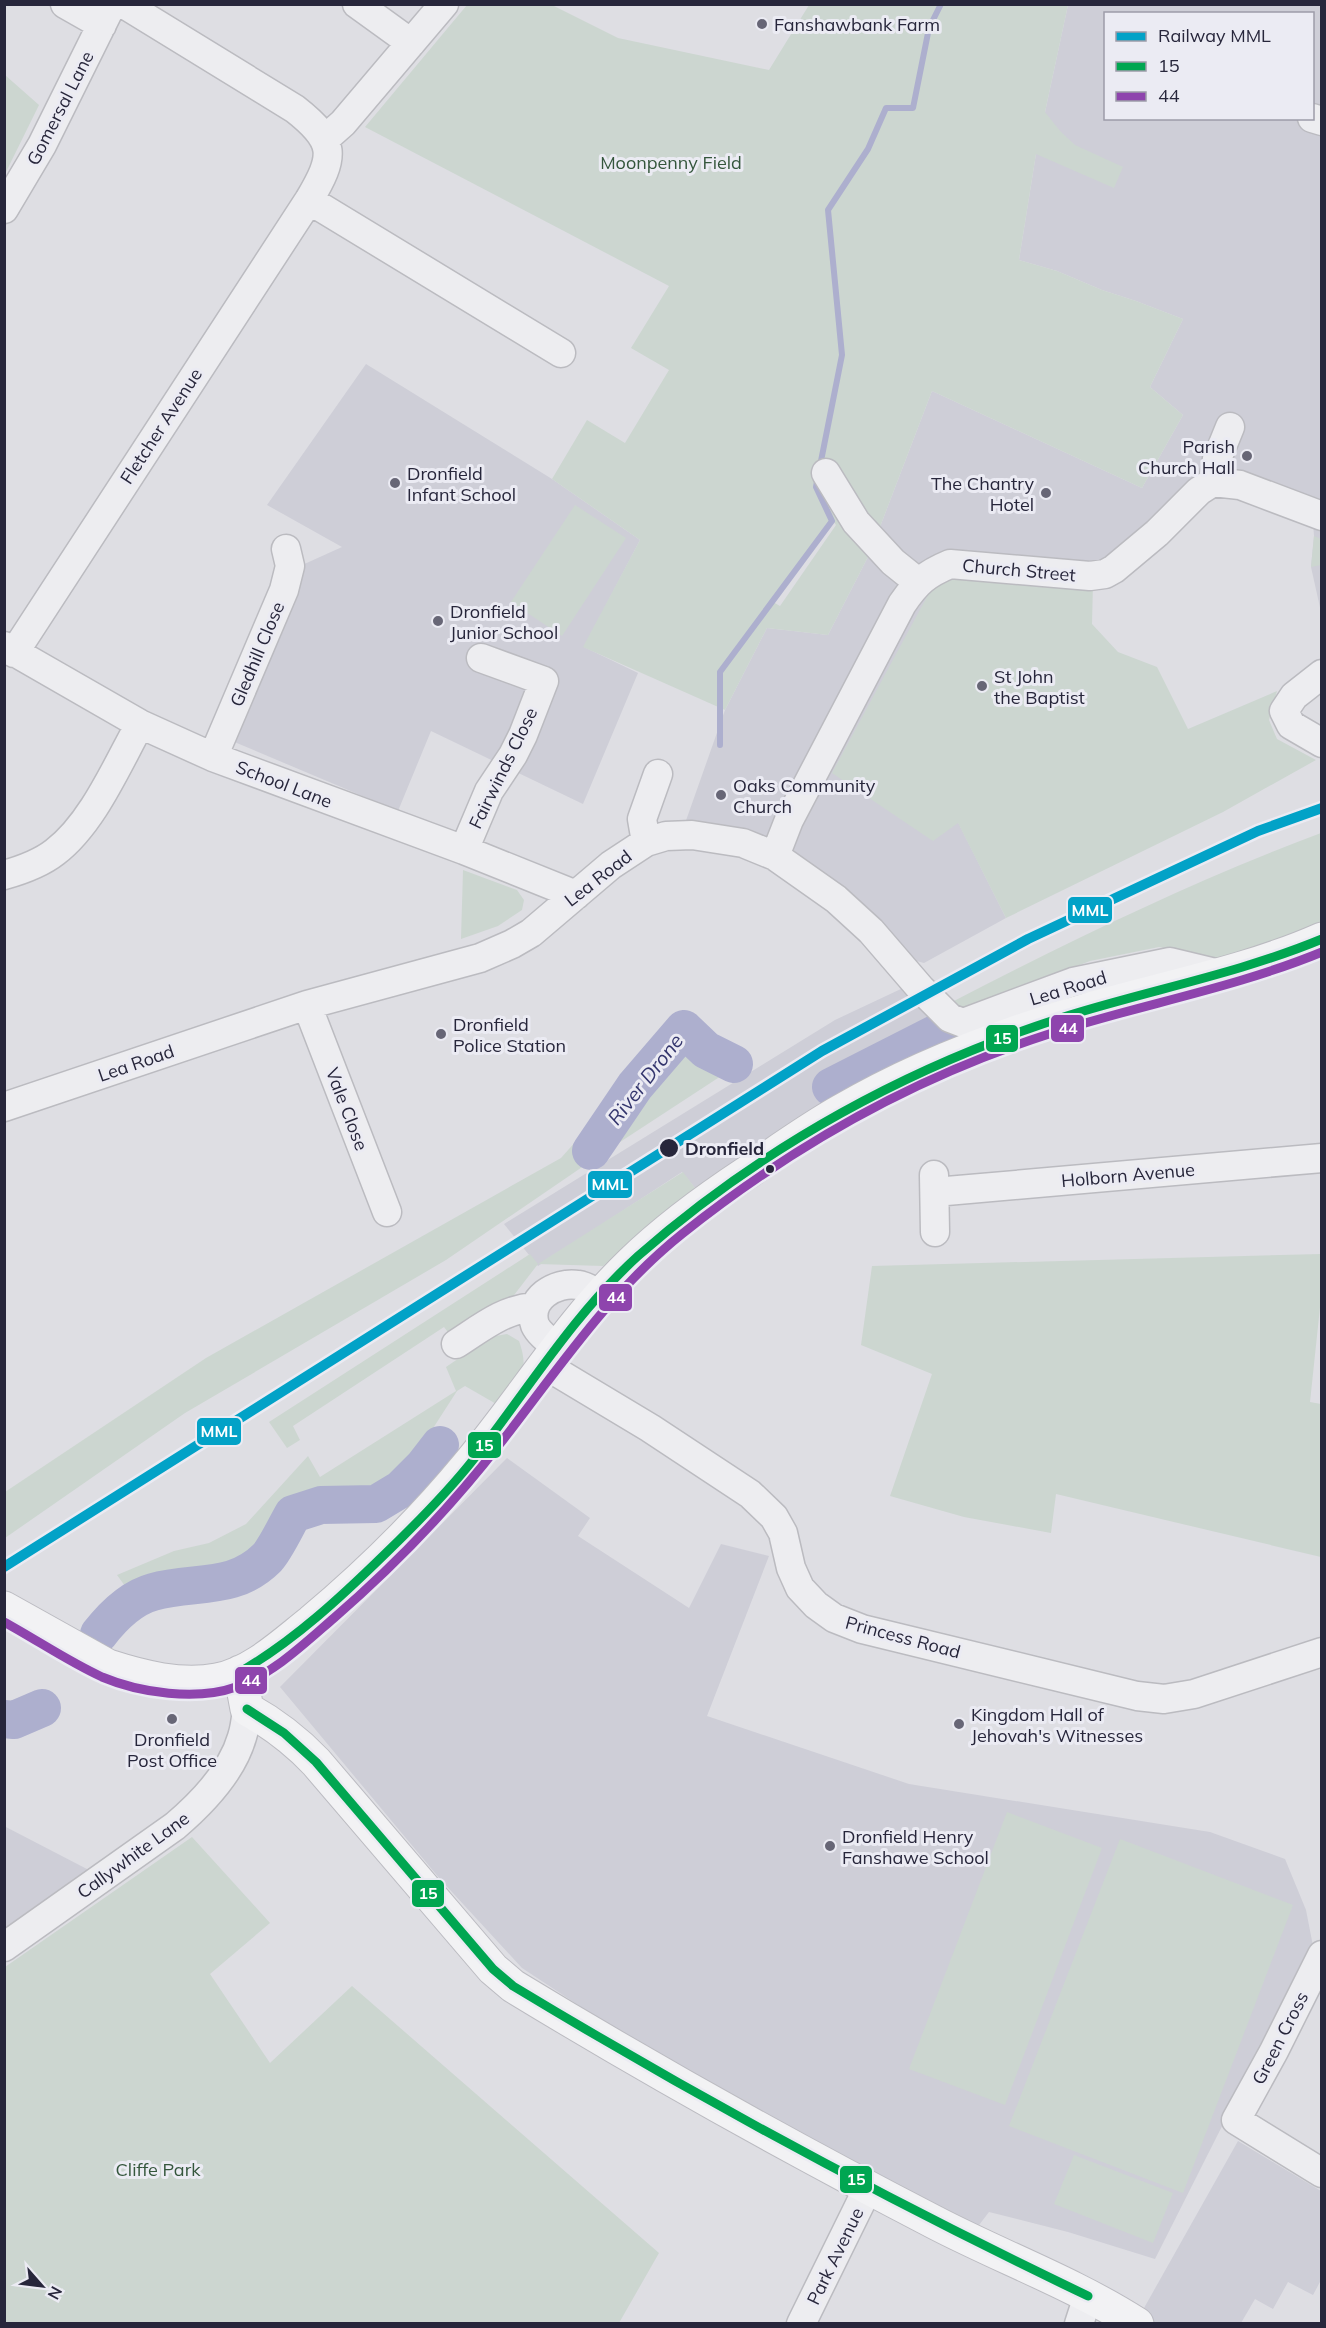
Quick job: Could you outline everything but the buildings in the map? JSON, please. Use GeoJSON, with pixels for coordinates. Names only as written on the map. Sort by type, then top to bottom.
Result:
{"type":"FeatureCollection","features":[{"type":"Feature","properties":{"kind":"main road"},"geometry":{"type":"LineString","coordinates":[[4,1608],[108,1666],[123,1671],[151,1678],[198,1682],[220,1679],[240,1672],[289,1640],[336,1600],[424,1515],[469,1464],[600,1294],[634,1260],[716,1194],[798,1138],[842,1110],[893,1083],[1020,1031],[1073,1014],[1220,974],[1303,948],[1322,939]]}},
{"type":"Feature","properties":{"kind":"main road","name":"Callywhite Lane"},"geometry":{"type":"LineString","coordinates":[[240,1672],[247,1709]]}},
{"type":"Feature","properties":{"kind":"main road"},"geometry":{"type":"LineString","coordinates":[[247,1709],[274,1724],[309,1754],[493,1969],[513,1986],[725,2110],[972,2242],[1083,2310],[1137,2324]]}},
{"type":"Feature","properties":{"kind":"street"},"geometry":{"type":"LineString","coordinates":[[65,4],[107,15]]}},
{"type":"Feature","properties":{"kind":"street"},"geometry":{"type":"LineString","coordinates":[[124,4],[296,109],[316,125],[325,139],[343,123],[444,4]]}},
{"type":"Feature","properties":{"kind":"street"},"geometry":{"type":"LineString","coordinates":[[357,4],[411,43]]}},
{"type":"Feature","properties":{"kind":"street","name":"Gomersal Lane"},"geometry":{"type":"LineString","coordinates":[[4,209],[42,145],[107,15]]}},
{"type":"Feature","properties":{"kind":"street","name":"Fletcher Avenue"},"geometry":{"type":"LineString","coordinates":[[9,649],[309,200],[324,174],[328,158],[325,139]]}},
{"type":"Feature","properties":{"kind":"street"},"geometry":{"type":"LineString","coordinates":[[309,200],[561,353]]}},
{"type":"Feature","properties":{"kind":"street"},"geometry":{"type":"LineString","coordinates":[[1230,427],[1217,459],[1213,482],[1240,485],[1322,516]]}},
{"type":"Feature","properties":{"kind":"street"},"geometry":{"type":"LineString","coordinates":[[826,474],[856,522],[893,562],[918,582]]}},
{"type":"Feature","properties":{"kind":"street","name":"Church Street"},"geometry":{"type":"LineString","coordinates":[[775,856],[789,820],[873,658],[902,603],[918,582],[932,572],[950,564],[1090,576],[1106,574],[1157,533],[1199,491],[1213,482]]}},
{"type":"Feature","properties":{"kind":"street","name":"Gledhill Close"},"geometry":{"type":"LineString","coordinates":[[213,757],[284,590],[290,566],[286,549]]}},
{"type":"Feature","properties":{"kind":"street","name":"School Lane"},"geometry":{"type":"LineString","coordinates":[[9,649],[140,724],[213,757],[464,850],[576,895]]}},
{"type":"Feature","properties":{"kind":"street","name":"Fairwinds Close"},"geometry":{"type":"LineString","coordinates":[[464,850],[489,791],[513,755],[523,735],[544,681],[481,658]]}},
{"type":"Feature","properties":{"kind":"street"},"geometry":{"type":"LineString","coordinates":[[1318,742],[1291,725],[1284,711],[1294,696],[1322,674]]}},
{"type":"Feature","properties":{"kind":"street"},"geometry":{"type":"LineString","coordinates":[[4,876],[33,865],[54,853],[73,836],[96,804],[140,724]]}},
{"type":"Feature","properties":{"kind":"street"},"geometry":{"type":"LineString","coordinates":[[646,842],[642,819],[658,774]]}},
{"type":"Feature","properties":{"kind":"street","name":"Lea Road"},"geometry":{"type":"LineString","coordinates":[[4,1107],[307,1005],[480,958],[531,933],[611,865],[646,842],[666,836],[692,835],[743,843],[775,856],[836,899],[871,931],[921,989],[950,1018],[963,1023],[1072,982],[1170,962],[1220,974]]}},
{"type":"Feature","properties":{"kind":"street","name":"Vale Close"},"geometry":{"type":"LineString","coordinates":[[307,1005],[387,1212]]}},
{"type":"Feature","properties":{"kind":"street","name":"Holborn Avenue"},"geometry":{"type":"LineString","coordinates":[[935,1232],[935,1182],[1322,1158]]}},
{"type":"Feature","properties":{"kind":"street"},"geometry":{"type":"LineString","coordinates":[[456,1344],[505,1313],[520,1308],[534,1307],[551,1289],[563,1285],[579,1285],[600,1294]]}},
{"type":"Feature","properties":{"kind":"street","name":"Princess Road"},"geometry":{"type":"LineString","coordinates":[[534,1307],[535,1325],[544,1336],[552,1356],[650,1428],[750,1494],[774,1516],[783,1533],[791,1568],[800,1588],[816,1605],[834,1618],[862,1629],[1137,1696],[1164,1699],[1227,1684],[1322,1652]]}},
{"type":"Feature","properties":{"kind":"street","name":"Callywhite Lane"},"geometry":{"type":"LineString","coordinates":[[4,1947],[176,1826],[195,1809],[232,1759],[242,1737],[247,1709]]}},
{"type":"Feature","properties":{"kind":"street","name":"Green Cross"},"geometry":{"type":"LineString","coordinates":[[1322,1955],[1274,2051],[1236,2120],[1322,2173]]}},
{"type":"Feature","properties":{"kind":"street","name":"Park Avenue"},"geometry":{"type":"LineString","coordinates":[[801,2324],[868,2188]]}},
{"type":"Feature","properties":{"kind":"shaded area"},"geometry":{"type":"Polygon","coordinates":[[[1068,5],[1321,5],[1321,612],[1311,567],[1313,522],[1216,494],[1110,584],[952,575],[958,822],[1006,918],[924,963],[866,947],[781,868],[683,829],[725,710],[767,628],[828,635],[870,553],[932,391],[1142,488],[1183,415],[1150,387],[1183,319],[1057,271],[1019,260],[1036,154],[1068,5]]]}},
{"type":"Feature","properties":{"kind":"shaded area","name":"Dronfield Junior School"},"geometry":{"type":"Polygon","coordinates":[[[366,364],[552,479],[640,540],[584,647],[638,673],[583,804],[431,731],[398,811],[232,741],[300,566],[342,547],[267,505],[366,364]]]}},
{"type":"Feature","properties":{"kind":"shaded area"},"geometry":{"type":"Polygon","coordinates":[[[903,988],[931,1019],[944,1029],[964,1035],[695,1188],[682,1172],[538,1266],[504,1224],[835,1020],[903,988]]]}},
{"type":"Feature","properties":{"kind":"shaded area","name":"Dronfield Henry Fanshawe School"},"geometry":{"type":"Polygon","coordinates":[[[507,1458],[590,1518],[578,1536],[689,1608],[721,1544],[769,1556],[707,1716],[909,1784],[1210,1832],[1285,1859],[1306,1910],[1313,1946],[1155,2259],[1068,2232],[989,2212],[976,2229],[616,2030],[522,1968],[440,1879],[280,1687],[507,1458]]]}},
{"type":"Feature","properties":{"kind":"shaded area"},"geometry":{"type":"Polygon","coordinates":[[[4,1826],[112,1882],[4,1958],[4,1826]]]}},
{"type":"Feature","properties":{"kind":"shaded area"},"geometry":{"type":"Polygon","coordinates":[[[1238,2141],[1321,2191],[1321,2280],[1313,2295],[1288,2282],[1273,2309],[1255,2299],[1241,2323],[1135,2324],[1238,2141]]]}},
{"type":"Feature","properties":{"kind":"green space","name":"Moonpenny Field"},"geometry":{"type":"Polygon","coordinates":[[[467,5],[552,5],[618,38],[769,70],[809,5],[1068,5],[1045,112],[1075,145],[1123,167],[1114,188],[1036,154],[1019,260],[1057,271],[1183,319],[1150,387],[1183,415],[1142,488],[932,391],[870,553],[828,635],[767,628],[725,710],[583,647],[640,540],[552,479],[587,420],[625,443],[669,370],[631,348],[669,286],[365,127],[467,5]],[[833,521],[773,602],[780,606],[836,525],[833,521]]]}},
{"type":"Feature","properties":{"kind":"green space"},"geometry":{"type":"Polygon","coordinates":[[[5,75],[39,105],[5,174],[5,75]]]}},
{"type":"Feature","properties":{"kind":"green space"},"geometry":{"type":"Polygon","coordinates":[[[575,505],[626,538],[562,636],[511,602],[575,505]]]}},
{"type":"Feature","properties":{"kind":"green space"},"geometry":{"type":"Polygon","coordinates":[[[1314,536],[1321,539],[1321,565],[1311,567],[1314,536]]]}},
{"type":"Feature","properties":{"kind":"green space"},"geometry":{"type":"Polygon","coordinates":[[[952,575],[1093,583],[1092,624],[1118,652],[1157,667],[1188,729],[1277,691],[1269,720],[1277,739],[1316,760],[1223,812],[1006,918],[958,823],[933,841],[832,773],[929,593],[952,575]]]}},
{"type":"Feature","properties":{"kind":"green space"},"geometry":{"type":"Polygon","coordinates":[[[1321,833],[1322,926],[1220,959],[1159,947],[1090,961],[963,1010],[952,1002],[1134,912],[1321,833]]]}},
{"type":"Feature","properties":{"kind":"green space"},"geometry":{"type":"Polygon","coordinates":[[[463,870],[517,890],[524,900],[522,910],[498,926],[461,939],[463,870]]]}},
{"type":"Feature","properties":{"kind":"green space"},"geometry":{"type":"Polygon","coordinates":[[[686,1017],[744,1061],[591,1161],[446,1260],[185,1413],[5,1538],[5,1492],[206,1358],[561,1158],[686,1017]]]}},
{"type":"Feature","properties":{"kind":"green space"},"geometry":{"type":"Polygon","coordinates":[[[683,1172],[695,1188],[603,1266],[538,1264],[683,1172]]]}},
{"type":"Feature","properties":{"kind":"green space"},"geometry":{"type":"Polygon","coordinates":[[[530,1254],[538,1264],[511,1299],[451,1336],[444,1327],[293,1426],[300,1440],[287,1448],[269,1422],[530,1254]]]}},
{"type":"Feature","properties":{"kind":"green space"},"geometry":{"type":"Polygon","coordinates":[[[1321,1254],[1321,1298],[1310,1402],[1321,1404],[1321,1557],[1056,1494],[1051,1533],[964,1517],[890,1496],[932,1374],[861,1345],[872,1266],[1321,1254]]]}},
{"type":"Feature","properties":{"kind":"green space"},"geometry":{"type":"Polygon","coordinates":[[[507,1334],[519,1341],[522,1352],[523,1369],[517,1382],[498,1405],[465,1386],[457,1391],[428,1436],[440,1445],[423,1467],[401,1489],[376,1504],[321,1505],[293,1514],[268,1557],[245,1574],[216,1585],[188,1586],[144,1612],[117,1575],[174,1551],[209,1543],[246,1524],[308,1456],[320,1477],[456,1391],[446,1367],[490,1337],[507,1334]]]}},
{"type":"Feature","properties":{"kind":"green space"},"geometry":{"type":"Polygon","coordinates":[[[1007,1812],[1102,1848],[1005,2105],[909,2069],[1007,1812]]]}},
{"type":"Feature","properties":{"kind":"green space","name":"Cliffe Park"},"geometry":{"type":"Polygon","coordinates":[[[192,1837],[270,1923],[210,1974],[270,2063],[352,1986],[659,2253],[619,2323],[5,2323],[5,1967],[192,1837]]]}},
{"type":"Feature","properties":{"kind":"green space"},"geometry":{"type":"Polygon","coordinates":[[[1120,1839],[1293,1905],[1183,2193],[1009,2126],[1120,1839]]]}},
{"type":"Feature","properties":{"kind":"green space"},"geometry":{"type":"Polygon","coordinates":[[[1074,2155],[1173,2193],[1153,2243],[1054,2204],[1074,2155]]]}},
{"type":"Feature","properties":{"kind":"waterway"},"geometry":{"type":"LineString","coordinates":[[820,466],[842,355],[828,210],[868,149],[886,108],[913,108],[929,28],[941,4]]}},
{"type":"Feature","properties":{"kind":"waterway"},"geometry":{"type":"LineString","coordinates":[[720,745],[720,672],[832,521],[816,487],[818,476]]}},
{"type":"Feature","properties":{"kind":"waterway","name":"River Drone"},"geometry":{"type":"LineString","coordinates":[[591,1151],[635,1086],[684,1029],[706,1050],[734,1064]]}},
{"type":"Feature","properties":{"kind":"waterway","name":"River Drone"},"geometry":{"type":"LineString","coordinates":[[831,1087],[939,1032]]}},
{"type":"Feature","properties":{"kind":"waterway","name":"River Drone"},"geometry":{"type":"LineString","coordinates":[[99,1634],[123,1608],[145,1595],[168,1588],[227,1581],[254,1569],[270,1554],[293,1514],[321,1505],[376,1504],[401,1489],[423,1467],[440,1445]]}},
{"type":"Feature","properties":{"kind":"waterway","name":"River Drone"},"geometry":{"type":"LineString","coordinates":[[4,1719],[14,1720],[42,1708]]}},
{"type":"Feature","properties":{"kind":"rail line","name":"MML"},"geometry":{"type":"LineString","coordinates":[[4,1567],[822,1051],[1028,939],[1258,831],[1322,808]]}},
{"type":"Feature","properties":{"kind":"transit line","name":"15"},"geometry":{"type":"LineString","coordinates":[[240,1672],[280,1646],[317,1617],[409,1531],[463,1472],[571,1328],[614,1279],[686,1216],[736,1179],[841,1113],[953,1058],[1070,1015],[1260,962],[1322,939]]}},
{"type":"Feature","properties":{"kind":"transit line","name":"44"},"geometry":{"type":"LineString","coordinates":[[4,1622],[90,1671],[117,1683],[133,1687],[169,1693],[204,1694],[236,1687],[250,1681],[288,1657],[311,1638],[421,1536],[499,1445],[584,1334],[630,1281],[682,1234],[766,1172],[810,1144],[901,1094],[997,1052],[1080,1024],[1219,987],[1322,952]]}},
{"type":"Feature","properties":{"kind":"transit line","name":"15"},"geometry":{"type":"LineString","coordinates":[[247,1709],[284,1733],[316,1762],[493,1969],[513,1986],[654,2069],[797,2148],[941,2224],[1088,2296]]}},
{"type":"Feature","properties":{"kind":"place","name":"Fanshawbank Farm"},"geometry":{"type":"Point","coordinates":[762,24]}},
{"type":"Feature","properties":{"kind":"place","name":"Parish Church Hall"},"geometry":{"type":"Point","coordinates":[1247,456]}},
{"type":"Feature","properties":{"kind":"place","name":"Dronfield Infant School"},"geometry":{"type":"Point","coordinates":[395,483]}},
{"type":"Feature","properties":{"kind":"place","name":"The Chantry Hotel"},"geometry":{"type":"Point","coordinates":[1046,493]}},
{"type":"Feature","properties":{"kind":"place","name":"Dronfield Junior School"},"geometry":{"type":"Point","coordinates":[438,621]}},
{"type":"Feature","properties":{"kind":"place","name":"St John the Baptist"},"geometry":{"type":"Point","coordinates":[982,686]}},
{"type":"Feature","properties":{"kind":"place","name":"Oaks Community Church"},"geometry":{"type":"Point","coordinates":[721,795]}},
{"type":"Feature","properties":{"kind":"place","name":"Dronfield Police Station"},"geometry":{"type":"Point","coordinates":[441,1034]}},
{"type":"Feature","properties":{"kind":"place","name":"Dronfield"},"geometry":{"type":"Point","coordinates":[669,1148]}},
{"type":"Feature","properties":{"kind":"place","name":"Dronfield Post Office"},"geometry":{"type":"Point","coordinates":[172,1719]}},
{"type":"Feature","properties":{"kind":"place","name":"Kingdom Hall of Jehovah's Witnesses"},"geometry":{"type":"Point","coordinates":[959,1724]}},
{"type":"Feature","properties":{"kind":"place","name":"Dronfield Henry Fanshawe School"},"geometry":{"type":"Point","coordinates":[830,1846]}}]}
